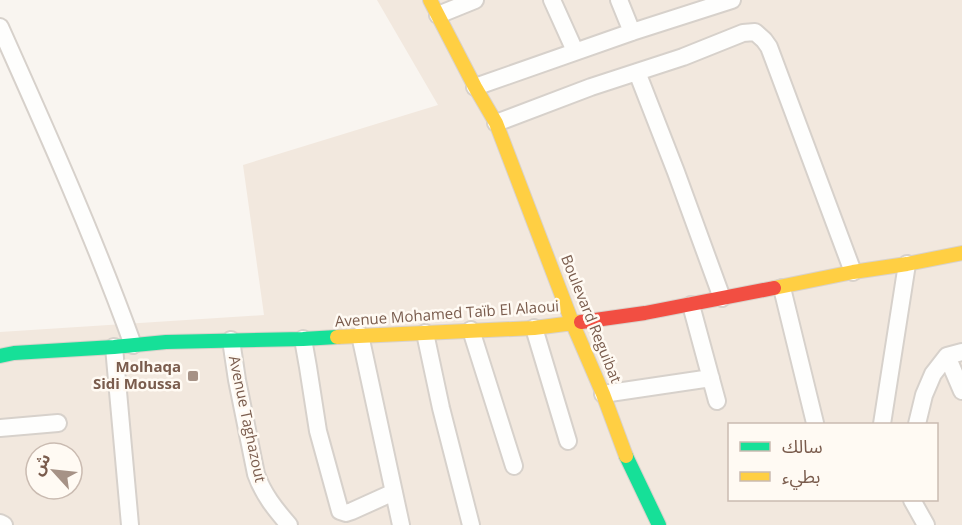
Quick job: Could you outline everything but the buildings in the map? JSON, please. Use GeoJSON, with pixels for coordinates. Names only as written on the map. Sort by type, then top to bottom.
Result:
{"type":"FeatureCollection","features":[{"type":"Feature","properties":{"kind":"street"},"geometry":{"type":"LineString","coordinates":[[434,8],[475,0]]}},
{"type":"Feature","properties":{"kind":"street"},"geometry":{"type":"LineString","coordinates":[[552,0],[575,51]]}},
{"type":"Feature","properties":{"kind":"street"},"geometry":{"type":"LineString","coordinates":[[619,0],[632,32]]}},
{"type":"Feature","properties":{"kind":"street"},"geometry":{"type":"LineString","coordinates":[[475,87],[632,32],[684,7],[732,0]]}},
{"type":"Feature","properties":{"kind":"street","name":"Boulevard Reguibat"},"geometry":{"type":"LineString","coordinates":[[434,8],[496,123],[627,458],[659,525]]}},
{"type":"Feature","properties":{"kind":"street"},"geometry":{"type":"LineString","coordinates":[[0,27],[107,272],[133,345]]}},
{"type":"Feature","properties":{"kind":"street"},"geometry":{"type":"LineString","coordinates":[[496,123],[591,87],[683,57],[743,33],[755,33],[761,36],[769,47],[853,272]]}},
{"type":"Feature","properties":{"kind":"street"},"geometry":{"type":"LineString","coordinates":[[637,72],[722,298]]}},
{"type":"Feature","properties":{"kind":"street","name":"Avenue Mohamed Taïb El Alaoui"},"geometry":{"type":"LineString","coordinates":[[0,356],[14,353],[114,348],[166,342],[303,339],[534,328],[692,305],[853,272],[962,253]]}},
{"type":"Feature","properties":{"kind":"street"},"geometry":{"type":"LineString","coordinates":[[882,423],[907,264]]}},
{"type":"Feature","properties":{"kind":"street"},"geometry":{"type":"LineString","coordinates":[[782,288],[815,423]]}},
{"type":"Feature","properties":{"kind":"street"},"geometry":{"type":"LineString","coordinates":[[692,305],[717,401]]}},
{"type":"Feature","properties":{"kind":"street"},"geometry":{"type":"LineString","coordinates":[[534,328],[568,441]]}},
{"type":"Feature","properties":{"kind":"street"},"geometry":{"type":"LineString","coordinates":[[471,330],[514,466]]}},
{"type":"Feature","properties":{"kind":"street"},"geometry":{"type":"LineString","coordinates":[[425,333],[441,408],[471,525]]}},
{"type":"Feature","properties":{"kind":"street"},"geometry":{"type":"LineString","coordinates":[[360,335],[401,525]]}},
{"type":"Feature","properties":{"kind":"street"},"geometry":{"type":"LineString","coordinates":[[303,339],[318,431],[340,511],[346,513],[352,511],[394,492]]}},
{"type":"Feature","properties":{"kind":"street","name":"Avenue Taghazout"},"geometry":{"type":"LineString","coordinates":[[231,340],[256,474],[266,497],[287,525]]}},
{"type":"Feature","properties":{"kind":"street"},"geometry":{"type":"LineString","coordinates":[[114,348],[130,525]]}},
{"type":"Feature","properties":{"kind":"street"},"geometry":{"type":"LineString","coordinates":[[954,354],[962,391]]}},
{"type":"Feature","properties":{"kind":"street"},"geometry":{"type":"LineString","coordinates":[[916,423],[933,374],[954,354]]}},
{"type":"Feature","properties":{"kind":"street"},"geometry":{"type":"LineString","coordinates":[[603,393],[711,378]]}},
{"type":"Feature","properties":{"kind":"street"},"geometry":{"type":"LineString","coordinates":[[0,428],[58,423]]}},
{"type":"Feature","properties":{"kind":"street"},"geometry":{"type":"LineString","coordinates":[[913,501],[926,525]]}},
{"type":"Feature","properties":{"kind":"shaded area"},"geometry":{"type":"Polygon","coordinates":[[[377,0],[962,0],[962,525],[0,525],[0,332],[264,315],[243,165],[438,105],[377,0]]]}},
{"type":"Feature","properties":{"kind":"traffic: fast"},"geometry":{"type":"LineString","coordinates":[[0,356],[14,353],[166,342],[337,337]]}},
{"type":"Feature","properties":{"kind":"traffic: fast"},"geometry":{"type":"LineString","coordinates":[[626,456],[659,525]]}},
{"type":"Feature","properties":{"kind":"traffic: slow"},"geometry":{"type":"LineString","coordinates":[[430,0],[496,123],[626,456]]}},
{"type":"Feature","properties":{"kind":"traffic: slow"},"geometry":{"type":"LineString","coordinates":[[774,288],[962,253]]}},
{"type":"Feature","properties":{"kind":"traffic: slow"},"geometry":{"type":"LineString","coordinates":[[337,337],[534,328],[581,322]]}},
{"type":"Feature","properties":{"kind":"traffic: jam"},"geometry":{"type":"LineString","coordinates":[[581,322],[645,313],[774,288]]}},
{"type":"Feature","properties":{"kind":"place","name":"Molhaqa Sidi Moussa"},"geometry":{"type":"Point","coordinates":[193,376]}}]}
